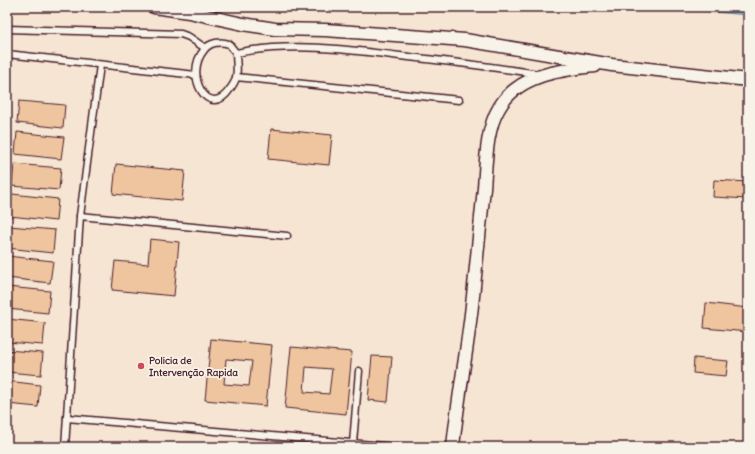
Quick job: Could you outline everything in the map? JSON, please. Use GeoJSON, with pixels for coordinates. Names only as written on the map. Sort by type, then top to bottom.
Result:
{"type":"FeatureCollection","features":[{"type":"Feature","properties":{"kind":"street"},"geometry":{"type":"LineString","coordinates":[[154,7],[189,12],[243,24],[275,29],[325,30],[465,40],[612,65],[748,80]]}},
{"type":"Feature","properties":{"kind":"street"},"geometry":{"type":"LineString","coordinates":[[453,447],[473,298],[488,136],[499,108],[511,93],[523,82],[545,74],[579,68],[612,65]]}},
{"type":"Feature","properties":{"kind":"lane"},"geometry":{"type":"LineString","coordinates":[[7,29],[181,34],[189,37],[205,48]]}},
{"type":"Feature","properties":{"kind":"lane"},"geometry":{"type":"LineString","coordinates":[[225,42],[229,44],[236,53],[236,77],[234,84],[225,96],[220,99],[206,97],[201,92],[196,75],[198,61],[205,48],[212,44],[225,42]]}},
{"type":"Feature","properties":{"kind":"lane"},"geometry":{"type":"LineString","coordinates":[[236,53],[256,49],[302,47],[359,51],[545,74]]}},
{"type":"Feature","properties":{"kind":"lane"},"geometry":{"type":"LineString","coordinates":[[7,54],[196,75]]}},
{"type":"Feature","properties":{"kind":"lane"},"geometry":{"type":"LineString","coordinates":[[65,447],[80,216],[100,65]]}},
{"type":"Feature","properties":{"kind":"lane"},"geometry":{"type":"LineString","coordinates":[[236,77],[459,100]]}},
{"type":"Feature","properties":{"kind":"lane"},"geometry":{"type":"LineString","coordinates":[[80,216],[287,236]]}},
{"type":"Feature","properties":{"kind":"lane"},"geometry":{"type":"LineString","coordinates":[[353,443],[359,371]]}},
{"type":"Feature","properties":{"kind":"lane"},"geometry":{"type":"LineString","coordinates":[[67,418],[396,447]]}},
{"type":"Feature","properties":{"kind":"water"},"geometry":{"type":"Polygon","coordinates":[[[655,7],[748,7],[748,15],[655,7]]]}},
{"type":"Feature","properties":{"kind":"building"},"geometry":{"type":"Polygon","coordinates":[[[19,101],[65,105],[63,128],[17,123],[19,101]]]}},
{"type":"Feature","properties":{"kind":"building"},"geometry":{"type":"Polygon","coordinates":[[[271,129],[332,135],[329,165],[268,159],[271,129]]]}},
{"type":"Feature","properties":{"kind":"building"},"geometry":{"type":"Polygon","coordinates":[[[17,132],[64,137],[61,159],[15,154],[17,132]]]}},
{"type":"Feature","properties":{"kind":"building"},"geometry":{"type":"Polygon","coordinates":[[[14,164],[61,168],[59,190],[12,186],[14,164]]]}},
{"type":"Feature","properties":{"kind":"building"},"geometry":{"type":"Polygon","coordinates":[[[116,164],[185,171],[182,201],[113,194],[116,164]]]}},
{"type":"Feature","properties":{"kind":"building"},"geometry":{"type":"Polygon","coordinates":[[[714,180],[748,182],[748,199],[713,197],[714,180]]]}},
{"type":"Feature","properties":{"kind":"building"},"geometry":{"type":"Polygon","coordinates":[[[12,194],[58,199],[56,221],[10,216],[12,194]]]}},
{"type":"Feature","properties":{"kind":"building"},"geometry":{"type":"Polygon","coordinates":[[[9,226],[55,230],[53,253],[7,248],[9,226]]]}},
{"type":"Feature","properties":{"kind":"building"},"geometry":{"type":"Polygon","coordinates":[[[150,239],[179,242],[174,296],[112,290],[115,261],[148,264],[150,239]]]}},
{"type":"Feature","properties":{"kind":"building"},"geometry":{"type":"Polygon","coordinates":[[[7,256],[53,261],[50,283],[7,278],[7,256]]]}},
{"type":"Feature","properties":{"kind":"building"},"geometry":{"type":"Polygon","coordinates":[[[7,287],[50,291],[48,313],[7,309],[7,287]]]}},
{"type":"Feature","properties":{"kind":"building"},"geometry":{"type":"Polygon","coordinates":[[[706,303],[748,308],[748,332],[704,328],[706,303]]]}},
{"type":"Feature","properties":{"kind":"building"},"geometry":{"type":"Polygon","coordinates":[[[7,319],[45,323],[43,345],[7,342],[7,319]]]}},
{"type":"Feature","properties":{"kind":"building"},"geometry":{"type":"Polygon","coordinates":[[[211,339],[272,345],[266,406],[205,400],[211,339]],[[226,359],[224,384],[249,386],[252,361],[226,359]]]}},
{"type":"Feature","properties":{"kind":"building"},"geometry":{"type":"Polygon","coordinates":[[[291,347],[352,352],[346,414],[285,408],[291,347]],[[306,367],[304,392],[329,394],[332,369],[306,367]]]}},
{"type":"Feature","properties":{"kind":"building"},"geometry":{"type":"Polygon","coordinates":[[[7,350],[43,353],[41,375],[7,372],[7,350]]]}},
{"type":"Feature","properties":{"kind":"building"},"geometry":{"type":"Polygon","coordinates":[[[372,356],[392,357],[388,402],[368,400],[372,356]]]}},
{"type":"Feature","properties":{"kind":"building"},"geometry":{"type":"Polygon","coordinates":[[[694,358],[728,361],[726,376],[693,373],[694,358]]]}},
{"type":"Feature","properties":{"kind":"building"},"geometry":{"type":"Polygon","coordinates":[[[7,381],[40,385],[38,407],[7,404],[7,381]]]}},
{"type":"Feature","properties":{"kind":"place","name":"Policia de Intervenção Rapida"},"geometry":{"type":"Point","coordinates":[141,366]}}]}
